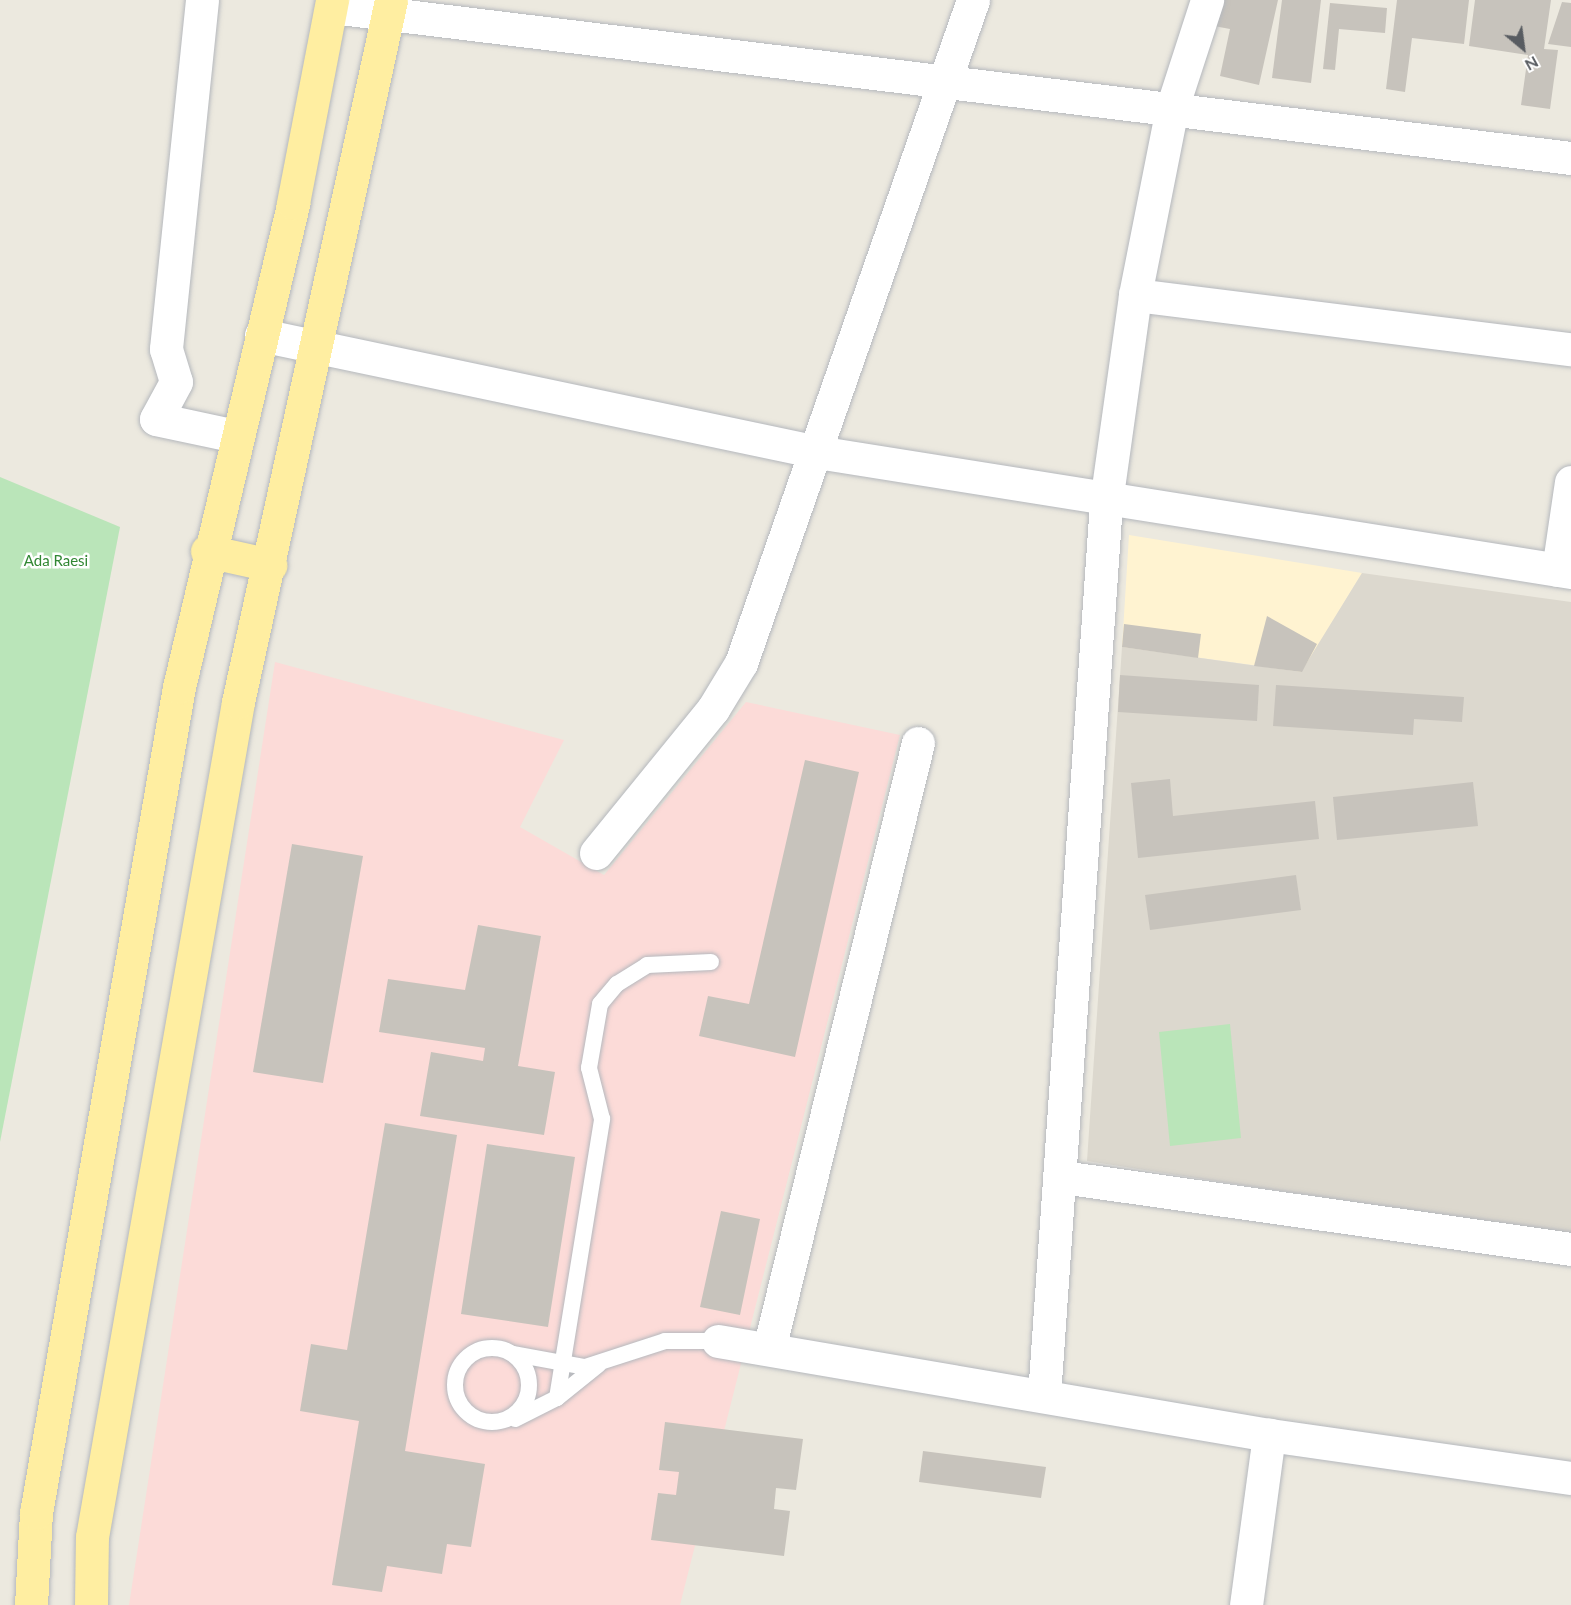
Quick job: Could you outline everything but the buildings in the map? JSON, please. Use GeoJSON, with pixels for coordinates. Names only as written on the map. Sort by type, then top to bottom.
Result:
{"type":"FeatureCollection","features":[{"type":"Feature","properties":{"kind":"main road"},"geometry":{"type":"LineString","coordinates":[[31,1605],[38,1501],[207,551],[261,335],[332,3]]}},
{"type":"Feature","properties":{"kind":"main road"},"geometry":{"type":"LineString","coordinates":[[91,1605],[94,1526],[238,702],[319,345],[390,5]]}},
{"type":"Feature","properties":{"kind":"main road"},"geometry":{"type":"LineString","coordinates":[[207,551],[270,565]]}},
{"type":"Feature","properties":{"kind":"street"},"geometry":{"type":"LineString","coordinates":[[202,0],[166,349],[176,382],[156,419],[235,436]]}},
{"type":"Feature","properties":{"kind":"street"},"geometry":{"type":"LineString","coordinates":[[596,853],[713,709],[741,663],[817,452],[943,80],[973,0]]}},
{"type":"Feature","properties":{"kind":"street"},"geometry":{"type":"LineString","coordinates":[[1044,1396],[1062,1177],[1106,502],[1135,296],[1172,108],[1207,0]]}},
{"type":"Feature","properties":{"kind":"street"},"geometry":{"type":"LineString","coordinates":[[332,3],[390,5],[943,80],[1571,158]]}},
{"type":"Feature","properties":{"kind":"street"},"geometry":{"type":"LineString","coordinates":[[1135,296],[1571,349]]}},
{"type":"Feature","properties":{"kind":"street"},"geometry":{"type":"LineString","coordinates":[[261,335],[319,345],[817,452],[1106,502],[1565,571],[1571,482]]}},
{"type":"Feature","properties":{"kind":"street"},"geometry":{"type":"LineString","coordinates":[[769,1349],[918,743]]}},
{"type":"Feature","properties":{"kind":"street"},"geometry":{"type":"LineString","coordinates":[[1062,1177],[1571,1249]]}},
{"type":"Feature","properties":{"kind":"street"},"geometry":{"type":"LineString","coordinates":[[718,1341],[1269,1435],[1571,1478]]}},
{"type":"Feature","properties":{"kind":"street"},"geometry":{"type":"LineString","coordinates":[[1246,1605],[1269,1435]]}},
{"type":"Feature","properties":{"kind":"lane"},"geometry":{"type":"LineString","coordinates":[[556,1398],[558,1365],[602,1119],[589,1068],[600,1004],[617,984],[647,966],[711,962]]}},
{"type":"Feature","properties":{"kind":"lane"},"geometry":{"type":"LineString","coordinates":[[598,1364],[556,1398],[498,1422],[471,1416],[460,1405],[455,1377],[461,1364],[485,1348],[558,1365],[598,1364],[665,1341],[718,1341]]}},
{"type":"Feature","properties":{"kind":"lane"},"geometry":{"type":"LineString","coordinates":[[498,1422],[512,1416],[529,1393],[529,1378],[514,1354]]}},
{"type":"Feature","properties":{"kind":"shaded area"},"geometry":{"type":"Polygon","coordinates":[[[1129,535],[1362,573],[1302,672],[1122,647],[1129,535]]]}},
{"type":"Feature","properties":{"kind":"shaded area"},"geometry":{"type":"Polygon","coordinates":[[[1362,573],[1571,602],[1571,1236],[1087,1161],[1122,647],[1301,672],[1362,573]]]}},
{"type":"Feature","properties":{"kind":"shaded area"},"geometry":{"type":"Polygon","coordinates":[[[275,662],[564,740],[520,827],[604,875],[746,702],[900,735],[680,1605],[129,1605],[275,662]]]}},
{"type":"Feature","properties":{"kind":"green space","name":"Ada Raesi"},"geometry":{"type":"Polygon","coordinates":[[[0,477],[120,527],[0,1142],[0,477]]]}},
{"type":"Feature","properties":{"kind":"green space"},"geometry":{"type":"Polygon","coordinates":[[[1230,1024],[1241,1138],[1170,1146],[1159,1032],[1230,1024]]]}}]}
